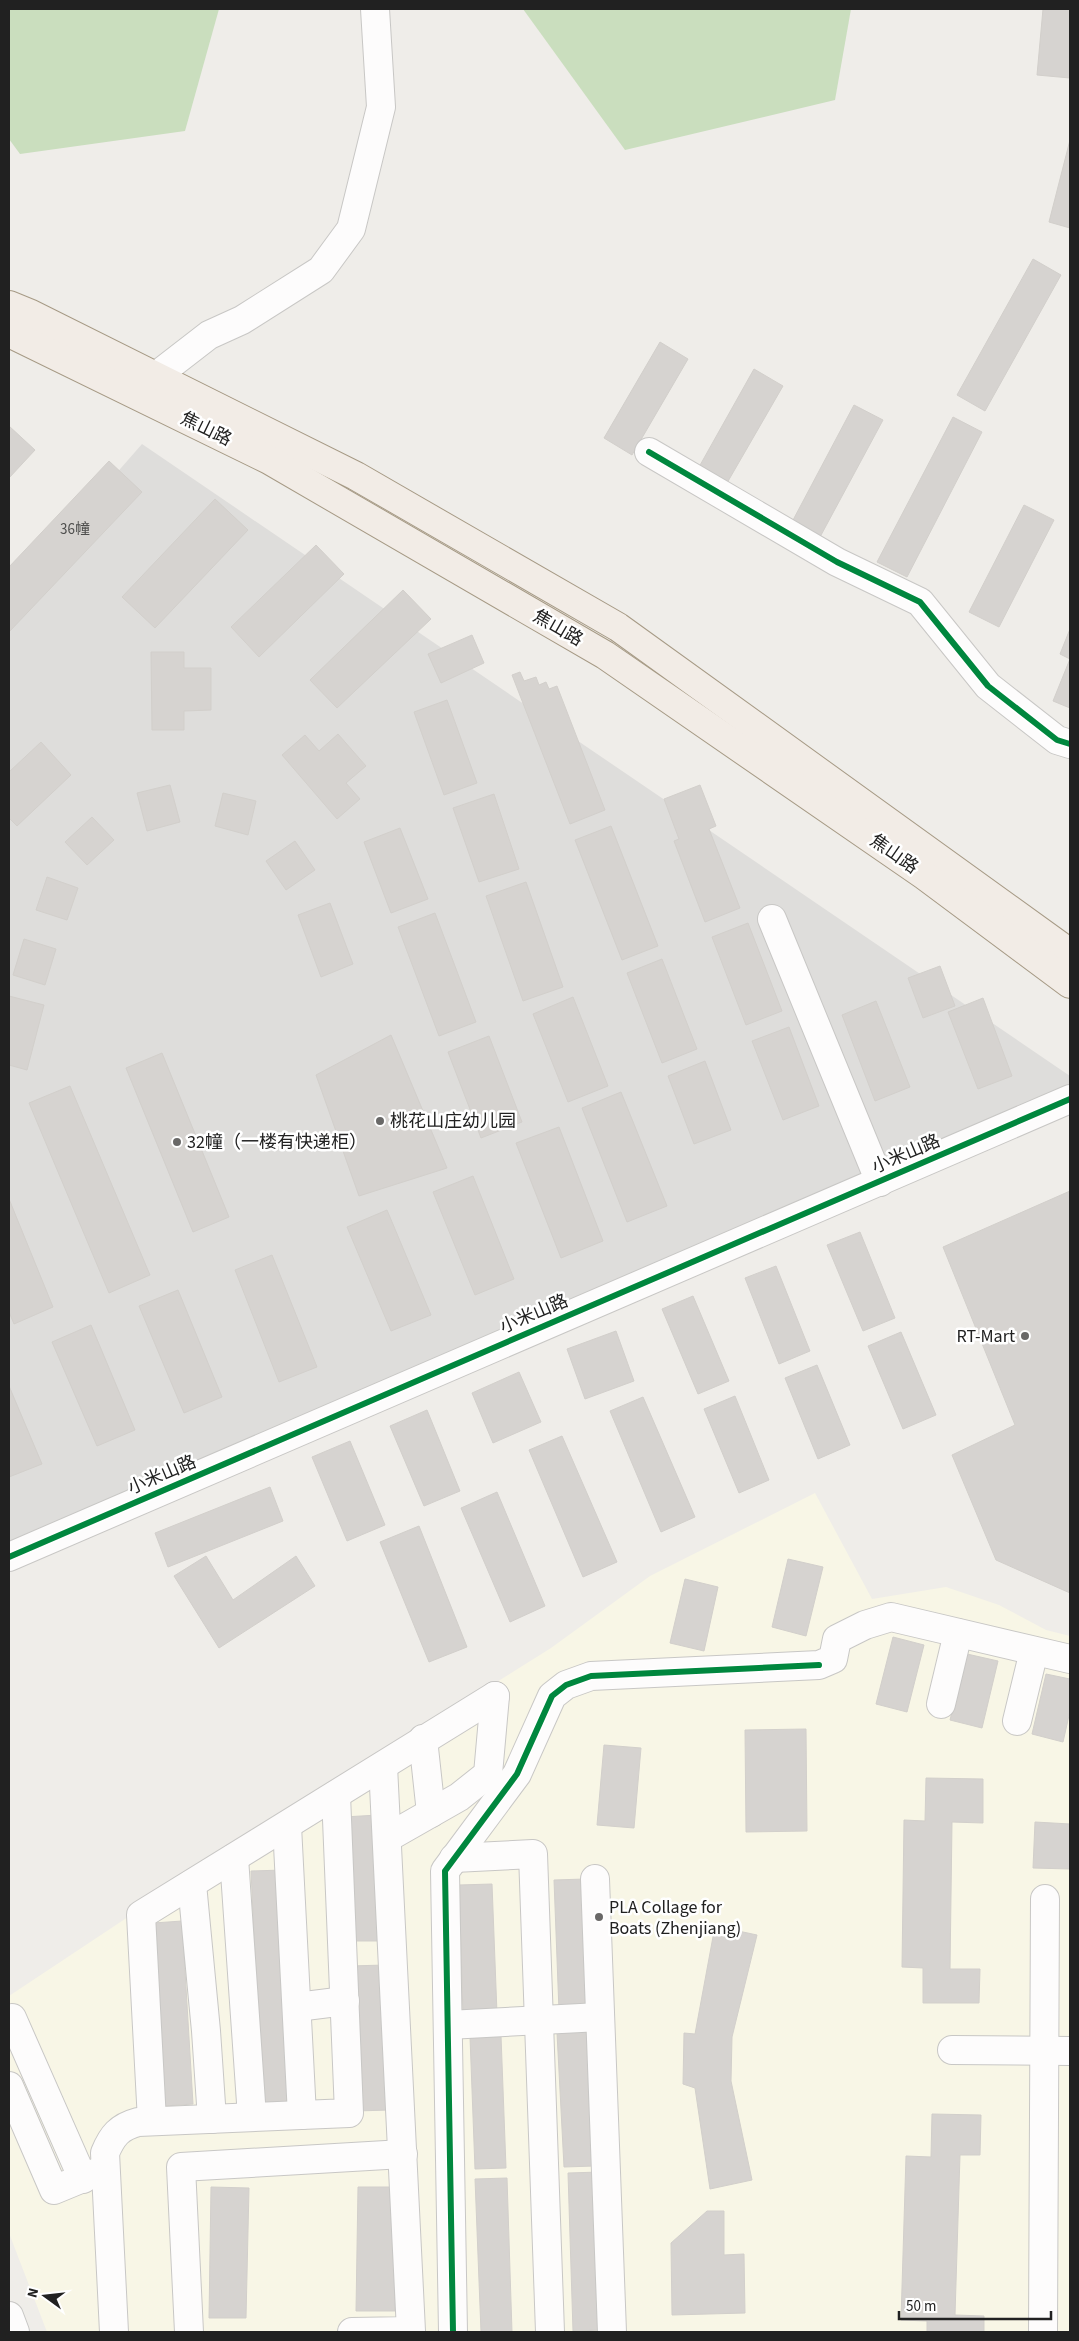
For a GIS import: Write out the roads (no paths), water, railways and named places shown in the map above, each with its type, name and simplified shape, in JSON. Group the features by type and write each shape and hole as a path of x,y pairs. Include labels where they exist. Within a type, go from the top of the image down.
{"main road":[{"name":"焦山路","path":"9,306 31,314 356,476 618,627 1070,953"},
{"name":"焦山路","path":"9,333 269,460 605,655 925,876 1070,984"}],"street":[{"path":"156,376 209,335 242,320 321,270 350,229 381,107 375,9"},
{"path":"649,452 837,562 920,602 988,686 1058,740 1070,744"},
{"path":"772,919 880,1182"},
{"name":"小米山路","path":"9,1557 1070,1099"},
{"path":"454,2332 445,1871 517,1774 552,1696 566,1685 591,1676 819,1666 833,1659 837,1639 864,1625 891,1617 1070,1659"},
{"path":"941,1704 958,1633"},
{"path":"1017,1721 1034,1651"},
{"path":"152,2121 141,1915 495,1696 488,1774 459,1798 387,1838"},
{"path":"423,1739 431,1813"},
{"path":"352,2332 410,2331 383,1766"},
{"path":"9,2086 54,2190 94,2174 117,2131 125,2125 152,2121 349,2113 336,1795"},
{"path":"287,1826 302,2115"},
{"path":"454,1858 533,1854 550,2332"},
{"path":"234,1858 247,2021 252,2117"},
{"path":"595,1879 612,2332"},
{"path":"192,1884 212,2119"},
{"path":"1043,2332 1057,2051 1045,1899"},
{"path":"297,2007 345,2001"},
{"path":"448,2025 600,2017"},
{"path":"9,2020 12,2018 18,2058 94,2174 114,2332"},
{"path":"206,2031 247,2021"},
{"path":"952,2050 1057,2051"},
{"path":"27,2128 55,2116"},
{"path":"189,2332 181,2167 403,2154"},
{"path":"9,2316 15,2332"}],"place":[{"name":"桃花山庄幼儿园","path":"380,1121"},
{"name":"32幢（一楼有快递柜）","path":"177,1142"},
{"name":"RT-Mart","path":"1025,1336"},
{"name":"PLA Collage for Boats (Zhenjiang)","path":"599,1917"}]}
